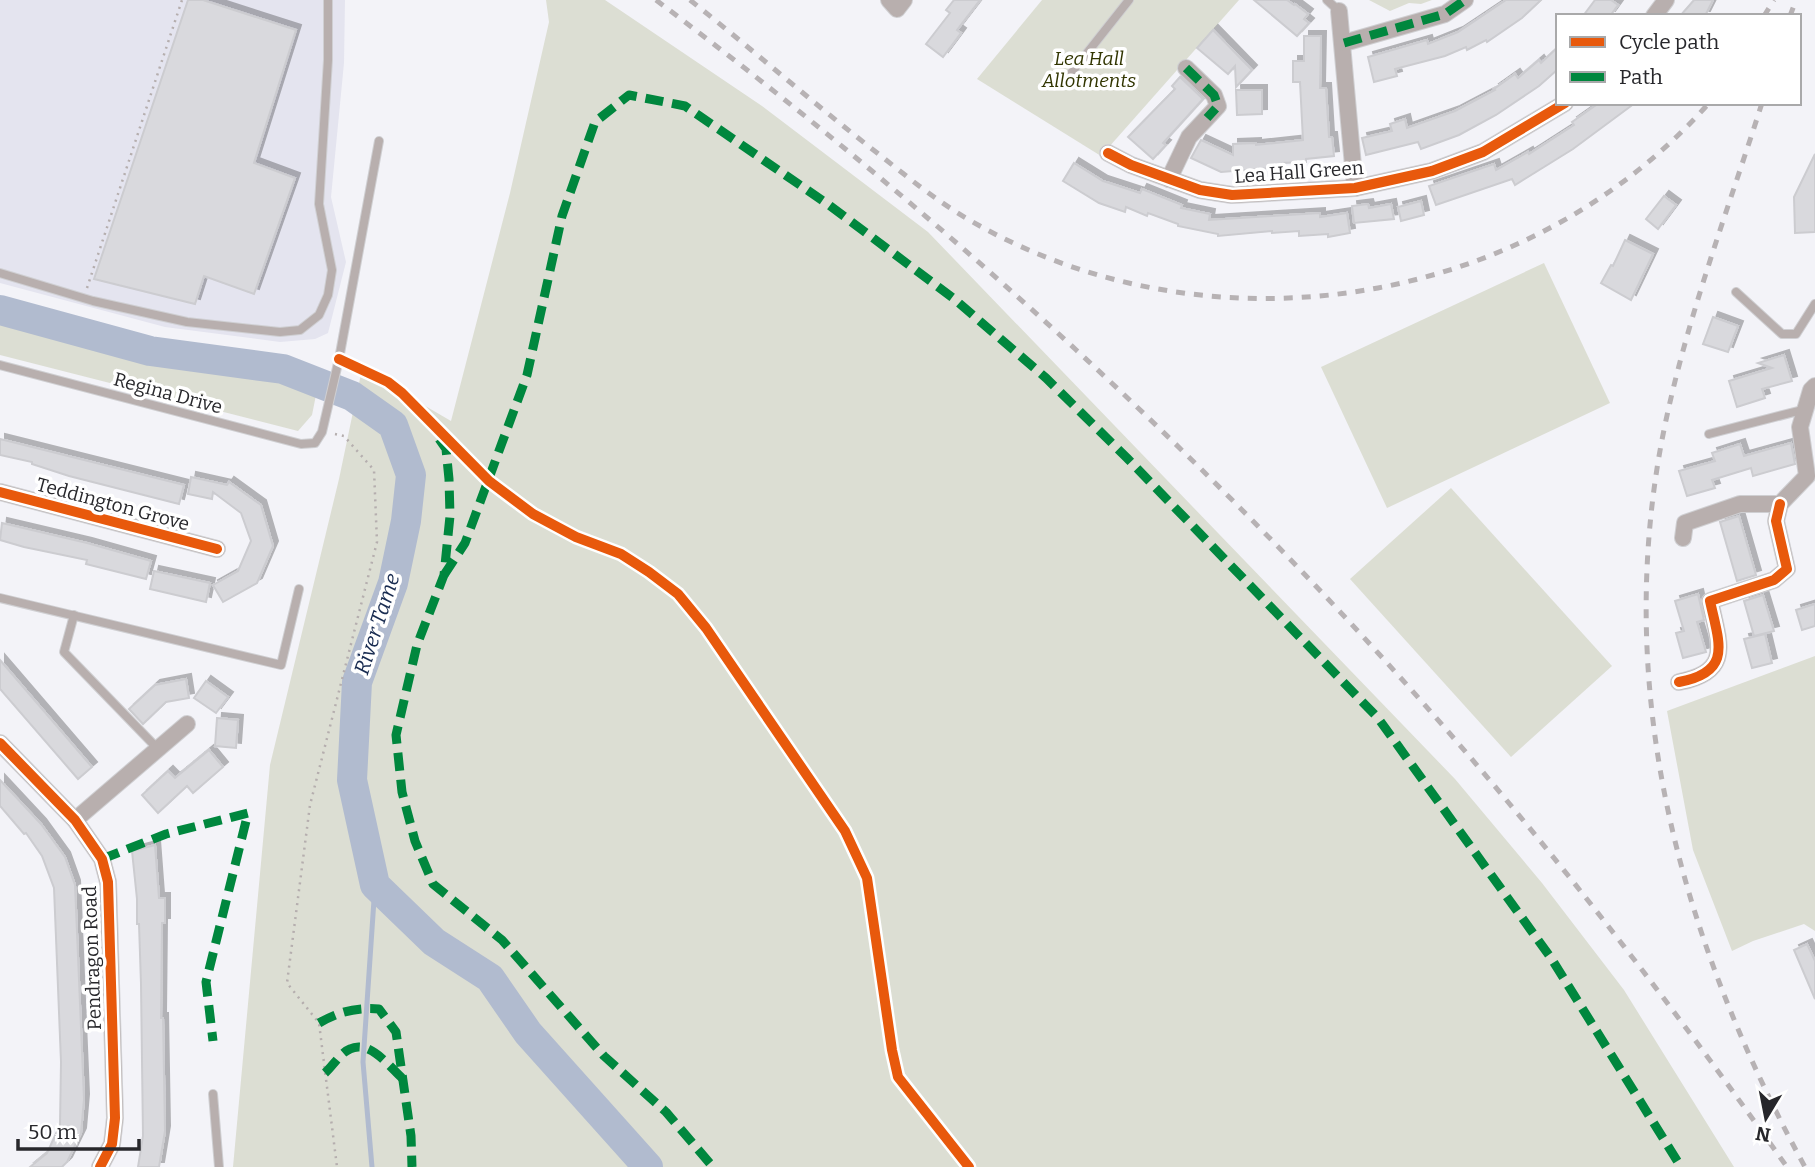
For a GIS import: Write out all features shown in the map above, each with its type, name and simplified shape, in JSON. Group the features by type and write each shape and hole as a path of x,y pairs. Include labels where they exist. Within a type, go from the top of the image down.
{"street":[{"path":"1344,43 1445,14 1465,0"},
{"path":"1333,5 1344,43 1355,188"},
{"path":"1169,179 1189,137 1218,106 1214,95 1186,68"},
{"name":"Lea Hall Green","path":"1108,153 1130,165 1200,190 1232,195 1355,188 1432,171 1483,152 1562,105"},
{"path":"1710,601 1774,580 1787,569 1776,521 1780,505 1811,476 1800,427 1811,390 1815,386"},
{"name":"Teddington Grove","path":"0,492 217,549"},
{"path":"1683,538 1685,523 1740,504 1780,505"},
{"path":"1679,682 1705,676 1718,655 1719,646 1705,585"},
{"path":"75,820 187,724"},
{"name":"Pendragon Road","path":"0,743 75,820 102,859 108,882 115,1118 112,1144 100,1167"}],"lane":[{"path":"0,273 83,298 187,322 280,332 300,330 319,315 328,295 332,270 319,204 328,60 328,0"},
{"path":"1068,77 1129,0"},
{"name":"Regina Drive","path":"0,365 301,444 315,443 322,432 336,372 379,141"},
{"path":"1736,292 1782,334 1796,334 1815,304"},
{"path":"1709,434 1805,408"},
{"path":"0,598 281,665 299,589"},
{"path":"74,615 64,652 158,749"},
{"path":"213,1094 219,1167"}],"path":[{"path":"83,298 182,0"},
{"path":"337,1167 319,1023 287,984 310,805 377,542 374,470 344,436"}],"shaded area":[{"path":"0,0 345,0 344,63 331,197 346,262 328,333 315,339 280,342 165,327 0,283"}],"green space":[{"path":"546,0 605,0 762,106 928,232 1455,779 1542,883 1624,990 1734,1167 233,1167 270,765 339,479 362,369 451,421 510,193 549,22"},
{"name":"Lea Hall Allotments","path":"1042,0 1239,0 1101,156 977,79"},
{"path":"1369,0 1432,0 1421,4 1409,3 1390,11"},
{"path":"1544,263 1610,403 1387,508 1321,367"},
{"path":"0,319 88,347 214,373 274,380 316,395 312,415 298,431 0,355"},
{"path":"1451,488 1612,666 1511,757 1350,579"},
{"path":"1815,656 1815,931 1804,924 1732,951 1693,850 1667,711"}],"building":[{"path":"188,0 203,0 296,30 254,163 295,178 254,294 204,276 195,304 94,279"},
{"path":"954,0 980,0 957,30 961,33 943,57 926,44 950,13 946,10"},
{"path":"1254,0 1287,0 1308,14 1304,19 1309,23 1297,36"},
{"path":"1506,0 1541,0 1522,18 1487,42 1486,40 1467,50 1466,47 1445,56 1395,69 1397,76 1374,82 1368,57 1427,40 1428,44 1458,32"},
{"path":"1595,0 1611,0 1618,5 1611,14 1584,14"},
{"path":"1694,0 1713,0 1706,14 1682,14"},
{"path":"1213,30 1252,70 1236,87 1235,66 1228,74 1197,48"},
{"path":"1304,36 1321,36 1320,88 1326,88 1329,137 1332,137 1334,156 1306,159 1306,162 1282,163 1283,167 1221,172 1191,158 1201,140 1233,155 1233,144 1256,145 1303,140 1300,82 1293,82 1293,61 1304,61"},
{"path":"1556,49 1556,71 1539,86 1496,115 1459,135 1421,149 1418,142 1366,155 1362,138 1392,131 1390,124 1405,119 1407,128 1455,111 1495,90 1515,74 1518,78 1539,60 1541,63"},
{"path":"1180,77 1203,99 1163,143 1166,145 1153,159 1128,137 1175,89 1172,86"},
{"path":"1236,90 1262,90 1262,114 1237,115"},
{"path":"1596,105 1632,105 1573,149 1515,185 1512,179 1436,205 1429,186 1494,164 1496,170 1528,152 1529,154 1574,125 1572,122"},
{"path":"1815,154 1815,232 1795,233 1794,197"},
{"path":"1074,163 1103,181 1140,193 1142,189 1182,205 1181,208 1210,214 1209,220 1320,213 1320,217 1347,213 1350,233 1328,237 1328,234 1299,236 1299,231 1272,231 1218,236 1178,226 1148,213 1147,216 1126,207 1125,212 1099,203 1063,181"},
{"path":"1664,196 1676,205 1658,229 1646,219"},
{"path":"1421,201 1424,215 1401,221 1398,207"},
{"path":"1368,204 1369,208 1391,204 1394,219 1354,223 1352,206"},
{"path":"1625,240 1653,254 1631,300 1601,283 1611,265 1613,266"},
{"path":"1713,317 1738,326 1728,352 1703,344"},
{"path":"1784,355 1792,381 1762,389 1765,398 1737,407 1729,381 1772,368 1758,363"},
{"path":"0,439 184,485 179,504 0,455"},
{"path":"1791,443 1795,464 1753,476 1751,468 1712,480 1715,488 1687,496 1679,471 1715,461 1712,453 1740,444 1744,456"},
{"path":"191,477 227,485 229,482 261,505 273,546 257,583 223,602 213,585 238,571 251,541 241,513 213,492 212,499 188,494"},
{"path":"1739,516 1756,575 1737,581 1720,522"},
{"path":"2,523 151,561 146,579 86,564 87,560 0,540"},
{"path":"154,571 210,583 206,602 150,589"},
{"path":"1698,594 1704,620 1697,622 1706,652 1683,658 1676,633 1684,631 1675,601"},
{"path":"1763,595 1774,631 1754,636 1744,601"},
{"path":"1815,604 1815,626 1802,630 1796,610"},
{"path":"1765,634 1772,663 1752,668 1744,639"},
{"path":"0,660 92,767 78,779 0,689"},
{"path":"186,679 189,698 166,702 143,724 129,709 155,685"},
{"path":"206,681 228,697 216,713 194,698"},
{"path":"217,718 238,720 236,748 215,746"},
{"path":"209,750 223,767 193,793 187,786 158,813 142,795 168,771 175,778"},
{"path":"0,780 41,824 65,857 75,885 84,1099 81,1133 62,1167 30,1167 47,1153 60,1125 61,1062 54,888 42,856 26,833 24,834 0,806"},
{"path":"155,845 159,898 165,898 165,923 162,923 161,1018 165,1131 159,1167 138,1167 143,1136 141,984 132,851"},
{"path":"1807,944 1815,961 1815,999 1794,950"}],"waterway":[{"name":"River Tame","path":"0,310 150,351 283,369 352,396 393,425 411,475 406,521 393,583 357,682 352,780 375,885 434,942 490,978 528,1033 648,1167"},
{"path":"372,1167 363,1062 375,885"}],"railway":[{"path":"656,0 752,74 941,229 1122,393 1296,565 1434,715 1539,840 1691,1034 1787,1167"},
{"path":"690,0 829,115 931,195 966,218 1059,262 1157,289 1257,298 1358,291 1456,268 1549,229 1634,173 1707,105"},
{"path":"1765,14 1774,0"},
{"path":"1791,14 1796,0"},
{"path":"1761,105 1706,272 1670,401 1661,445 1649,540 1647,634 1654,727 1670,818 1693,908 1724,996 1762,1082 1805,1167"}],"marked path":[{"path":"1344,43 1445,14 1465,0"},
{"path":"1186,68 1214,95 1218,106 1207,118"},
{"path":"444,575 465,543 527,375 562,216 595,122 629,95 685,106 829,205 953,298 1046,378 1378,718 1551,958 1681,1167"},
{"path":"439,439 446,449 449,479 450,516 444,575 417,645 396,735 402,792 415,841 433,884 502,940 604,1056 666,1112 713,1167"},
{"path":"102,859 166,834 248,813 206,982 213,1041"},
{"path":"319,1023 348,1011 379,1009 396,1032 411,1136 412,1167"},
{"path":"325,1073 343,1053 357,1047 372,1051 402,1078"}],"cycle path":[{"path":"1108,153 1131,165 1200,190 1232,195 1355,188 1432,171 1483,152 1562,105"},
{"path":"339,359 388,382 402,393 489,481 533,514 576,537 621,554 649,572 678,594 706,628 845,831 867,878 898,1077 969,1167"},
{"path":"0,492 217,549"},
{"path":"1679,682 1708,671 1715,663 1718,642 1710,601 1774,580 1787,569 1776,521 1780,504"},
{"path":"0,743 75,820 102,859 108,882 115,1118 112,1144 100,1167"}]}
